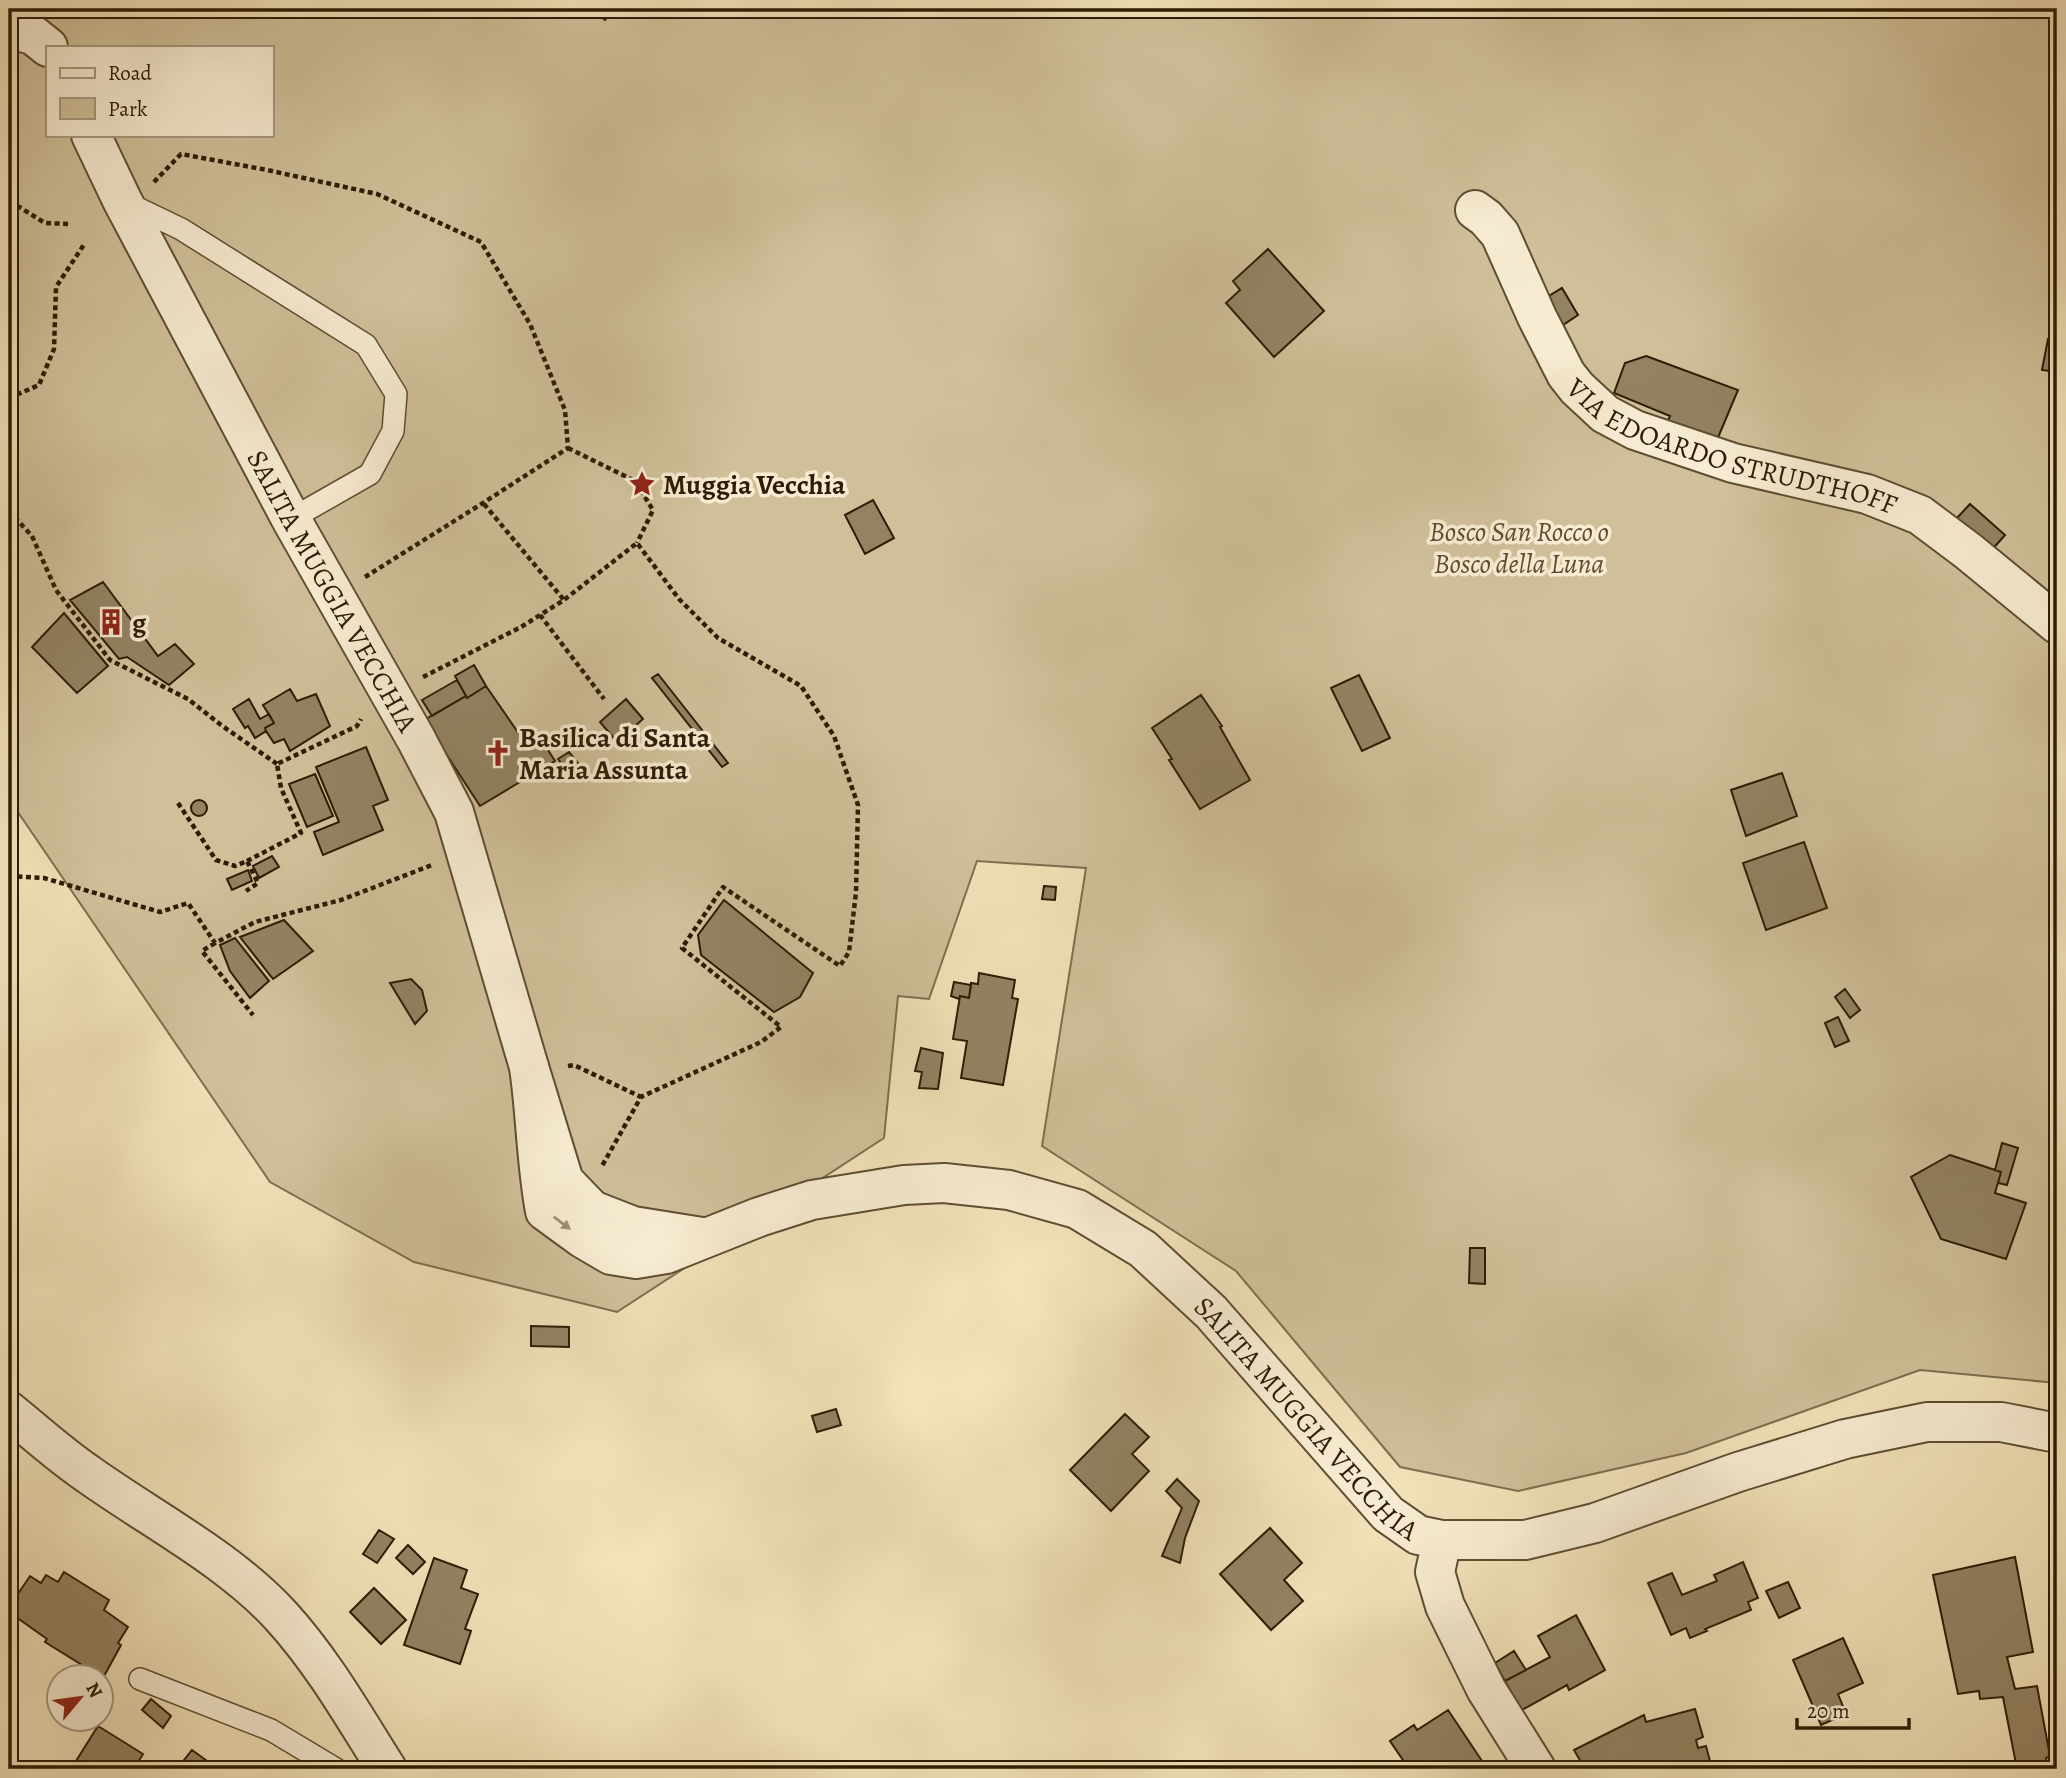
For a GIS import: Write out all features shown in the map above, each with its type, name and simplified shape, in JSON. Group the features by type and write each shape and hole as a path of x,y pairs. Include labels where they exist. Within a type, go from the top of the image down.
{"street":[{"path":"9,29 33,35 47,46"},
{"name":"SALITA MUGGIA VECCHIA","path":"92,136 290,519 416,739 454,812 564,1181 592,1210 633,1226 708,1238 759,1217 812,1200 904,1185 944,1183 1009,1190 1077,1209 1143,1249 1211,1311 1388,1514 1418,1535 1442,1540 1525,1539 1595,1523 1738,1472 1845,1438 1927,1422 2001,1422 2057,1433"},
{"name":"VIA EDOARDO STRUDTHOFF","path":"1475,210 1500,234 1536,317 1566,374 1605,414 1634,430 1733,463 1867,494 1920,515 2057,624"},
{"path":"9,1411 87,1474 159,1520 255,1591 281,1616 328,1676 387,1769"},
{"path":"1442,1540 1435,1572 1445,1606 1486,1689 1536,1769"}],"lane":[{"path":"129,204 181,229 366,345 396,394 393,431 370,474 290,519"},
{"path":"140,1679 271,1730 336,1769"}],"path":[{"path":"129,204 181,153 377,194 481,242 530,324 565,410 568,448"},
{"path":"9,207 16,205 45,223 70,224"},
{"path":"9,398 39,385 54,349 55,287 85,243"},
{"path":"333,596 568,448"},
{"path":"277,764 357,726 371,700 521,627 564,600 637,543 653,510 635,481 568,448"},
{"path":"483,503 564,600"},
{"path":"9,511 32,536 56,590 110,660 188,699 277,764 281,788 301,833 235,866 216,860 177,803"},
{"path":"597,1175 641,1097 761,1042 781,1027 682,948 723,887 840,966 849,952 856,892 858,805 834,736 801,686 718,638 679,599 637,543"},
{"path":"540,615 604,699"},
{"path":"253,1015 202,951 255,922 341,900 466,851"},
{"path":"246,891 258,883 247,862"},
{"path":"9,876 44,878 160,912 188,903 215,943"},
{"path":"528,1067 574,1065 641,1097"}],"green space":[{"name":"Bosco San Rocco o Bosco della Luna","path":"9,9 2057,9 2057,1383 1920,1370 1686,1453 1518,1491 1400,1467 1236,1271 1042,1146 1086,868 977,861 929,999 898,996 884,1138 617,1312 414,1262 270,1182 9,799"}],"building":[{"path":"591,9 615,9 605,20"},
{"path":"1268,249 1324,311 1274,357 1226,303 1240,290 1233,281"},
{"path":"1562,288 1578,315 1554,331 1539,302"},
{"path":"2048,339 2057,341 2057,372 2042,370"},
{"path":"1646,356 1738,390 1717,440 1667,423 1670,416 1614,393 1625,363"},
{"path":"873,500 894,538 865,554 845,515"},
{"path":"1970,504 2005,535 1990,552 1956,519"},
{"name":"g","path":"103,582 158,656 175,644 194,664 169,685 127,657 119,659 70,600"},
{"path":"64,613 108,666 77,693 32,647"},
{"path":"474,665 486,686 467,698 455,676"},
{"path":"658,674 728,763 722,767 652,678"},
{"path":"1359,675 1390,738 1362,751 1331,688"},
{"path":"457,680 466,696 432,716 422,700"},
{"name":"Basilica di Santa Maria Assunta","path":"486,686 526,744 539,736 555,761 480,806 424,720"},
{"path":"290,689 297,701 316,694 330,726 290,751 284,739 274,743 266,731 265,728 274,723 263,705"},
{"path":"1201,695 1222,726 1220,727 1250,780 1200,809 1152,728"},
{"path":"249,699 260,719 269,714 274,723 255,738 233,709"},
{"path":"626,699 643,719 617,742 600,722"},
{"path":"366,747 388,800 373,806 383,830 323,855 314,832 339,822 316,767"},
{"path":"569,752 582,768 566,780 559,770 564,767 558,759"},
{"path":"1782,773 1797,816 1746,836 1731,790"},
{"path":"315,774 333,816 307,827 289,784"},
{"path":"196,800 202,800 207,808 205,814 196,816 191,811 191,805"},
{"path":"1804,842 1827,908 1766,930 1743,863"},
{"path":"272,856 279,867 259,878 253,866"},
{"path":"248,870 252,881 232,890 227,879"},
{"path":"1044,886 1056,887 1055,900 1042,899"},
{"path":"724,900 813,973 800,997 774,1012 701,955 698,935"},
{"path":"284,920 313,951 273,979 240,937"},
{"path":"235,938 269,981 250,998 230,971 220,945"},
{"path":"979,973 1015,980 1012,998 1018,999 1003,1085 961,1078 967,1041 953,1039 960,996 969,998 971,983 978,984"},
{"path":"411,979 422,990 427,1011 415,1024 390,983"},
{"path":"954,982 971,985 969,998 951,996"},
{"path":"1845,989 1860,1010 1850,1018 1835,997"},
{"path":"1838,1017 1849,1041 1835,1047 1825,1023"},
{"path":"921,1048 943,1053 938,1089 919,1088 922,1072 915,1071"},
{"path":"2002,1143 2018,1148 2007,1185 1998,1183 2001,1172 1995,1170"},
{"path":"1950,1155 2001,1172 1995,1193 2026,1203 2006,1259 1941,1239 1911,1177"},
{"path":"1470,1248 1485,1248 1485,1284 1469,1283"},
{"path":"531,1326 569,1327 569,1347 531,1346"},
{"path":"836,1409 841,1425 817,1432 812,1416"},
{"path":"1125,1414 1149,1437 1132,1454 1149,1471 1111,1511 1070,1470"},
{"path":"1177,1479 1199,1501 1185,1538 1180,1563 1162,1556 1182,1508 1166,1491"},
{"path":"1270,1528 1302,1563 1284,1580 1303,1601 1271,1630 1220,1574"},
{"path":"379,1530 394,1539 377,1563 363,1554"},
{"path":"408,1545 425,1562 413,1574 396,1558"},
{"path":"2015,1557 2033,1652 2007,1657 2015,1689 2037,1686 2050,1756 2046,1758 2048,1769 2017,1769 2003,1697 1980,1699 1979,1691 1958,1694 1933,1575"},
{"path":"434,1558 467,1570 461,1588 478,1594 465,1629 471,1631 460,1664 404,1645"},
{"path":"1743,1562 1758,1598 1748,1602 1751,1610 1690,1638 1686,1628 1671,1635 1648,1583 1672,1573 1682,1595 1717,1581 1714,1575"},
{"path":"64,1572 109,1600 104,1610 128,1627 118,1643 121,1645 112,1662 77,1662 45,1642 47,1639 9,1612 9,1607 30,1576 41,1583 46,1575 58,1582"},
{"path":"1788,1582 1800,1608 1779,1618 1766,1591"},
{"path":"374,1588 406,1620 381,1644 350,1612"},
{"path":"1576,1615 1605,1670 1569,1690 1567,1685 1520,1711 1505,1681 1550,1657 1538,1636"},
{"path":"1843,1638 1863,1683 1838,1694 1846,1714 1821,1725 1793,1660"},
{"path":"1514,1651 1526,1670 1505,1681 1495,1663"},
{"path":"151,1699 171,1716 163,1728 142,1710"},
{"path":"1695,1709 1703,1737 1696,1740 1698,1748 1706,1746 1712,1769 1585,1769 1574,1750 1644,1715 1646,1722"},
{"path":"1448,1710 1482,1761 1469,1769 1409,1769 1390,1741 1414,1725 1417,1730"},
{"path":"94,1732 108,1732 143,1754 134,1769 71,1769"},
{"path":"192,1750 218,1769 177,1769"}],"place":[{"name":"Muggia Vecchia","path":"642,484"},
{"name":"g","path":"111,622"},
{"name":"Basilica di Santa Maria Assunta","path":"498,753"}]}
